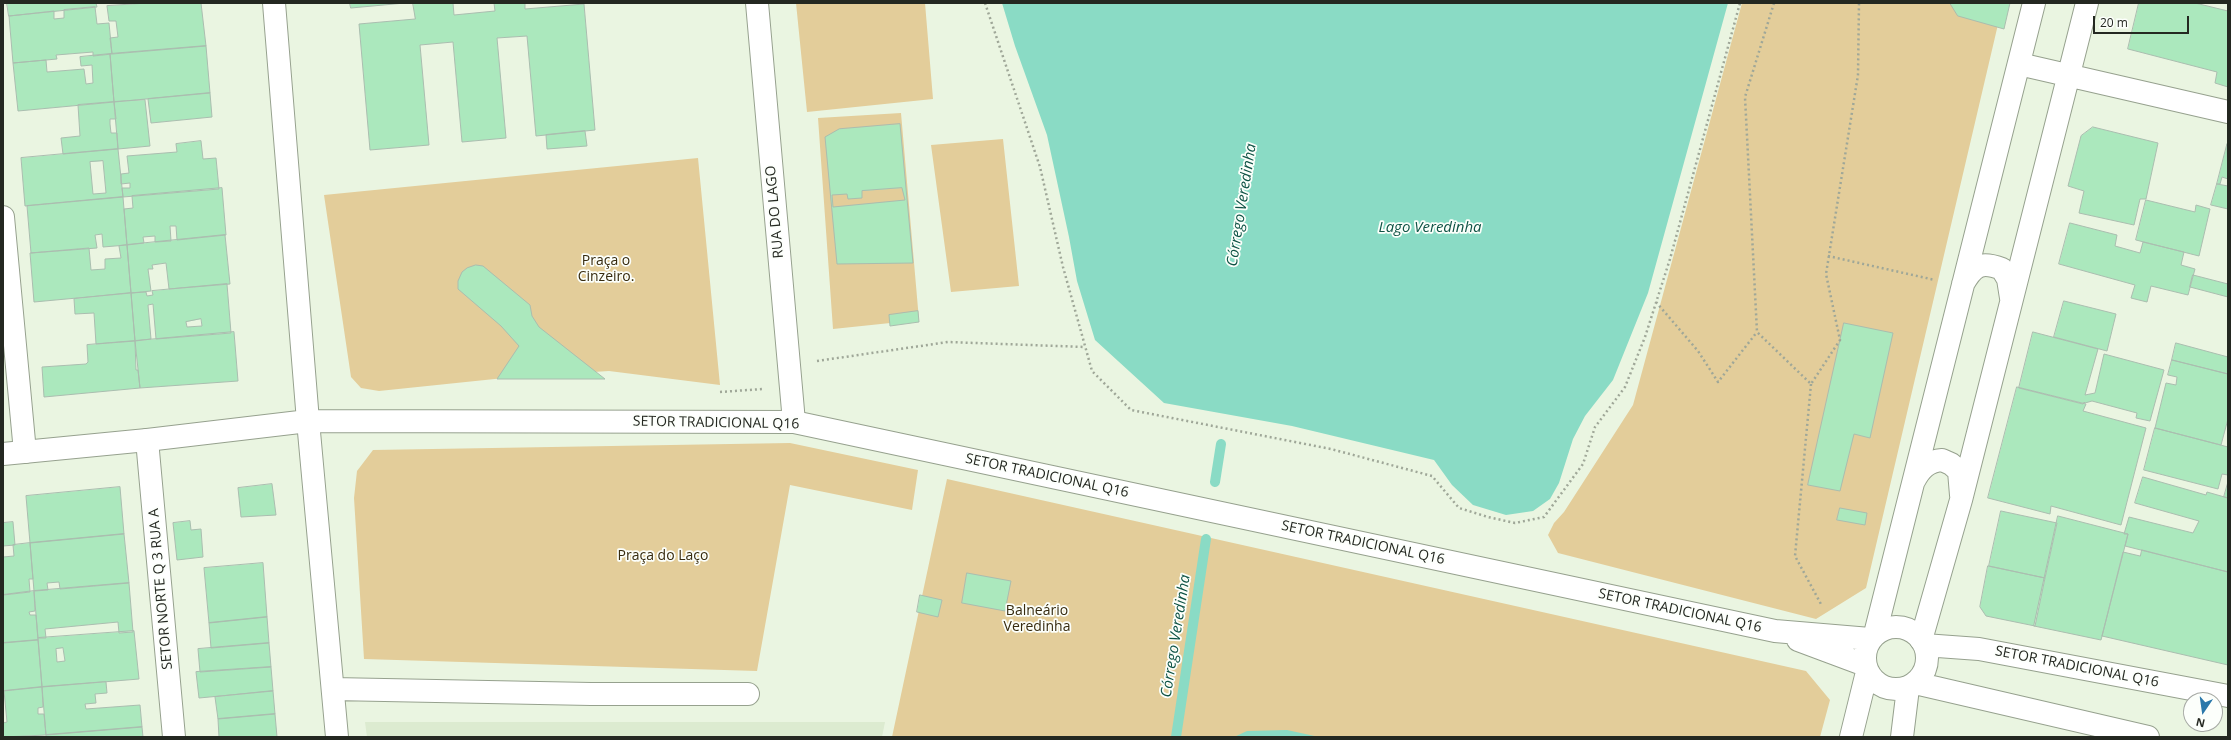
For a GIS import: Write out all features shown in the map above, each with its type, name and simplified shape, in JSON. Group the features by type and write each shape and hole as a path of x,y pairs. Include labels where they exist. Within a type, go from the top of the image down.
{"street":[{"path":"274,3 308,421 338,737"},
{"name":"RUA DO LAGO","path":"757,3 794,422"},
{"path":"1851,737 1866,669 1865,651 1873,636 2034,3"},
{"path":"1923,642 1961,500 2087,3"},
{"path":"2019,64 2228,112"},
{"path":"3,217 25,452"},
{"path":"1962,287 1976,268 1982,264 1991,265 2002,269 2008,279 2012,299"},
{"name":"SETOR TRADICIONAL Q16","path":"3,454 147,440 308,421 794,422 1775,631 1840,636 1873,636"},
{"name":"SETOR NORTE Q 3 RUA A","path":"147,440 174,737"},
{"path":"1911,486 1918,473 1928,464 1942,460 1951,464 1959,471 1961,500"},
{"path":"1873,636 1887,628 1900,627 1912,631 1923,642 1927,655 1926,666 1922,676 1911,685 1902,737"},
{"name":"SETOR TRADICIONAL Q16","path":"1775,631 1866,669"},
{"name":"SETOR TRADICIONAL Q16","path":"1923,642 1979,649 2228,696"},
{"path":"1866,669 1877,684 1892,689 1911,685 2148,737"},
{"path":"333,689 591,694 748,694"}],"path":[{"path":"986,3 1040,167 1062,267 1092,371 1131,410 1331,449 1432,476 1459,508 1515,523 1544,517 1583,464 1595,427 1625,387 1645,337 1656,302 1740,3"},
{"path":"1656,302 1698,351 1718,382 1757,332 1746,97 1774,3"},
{"path":"1840,636 1795,556 1811,384 1840,340 1826,274 1858,75 1859,3"},
{"path":"1828,256 1962,287"},
{"path":"1757,332 1811,384"},
{"path":"811,362 948,342 1085,347"},
{"path":"718,392 791,388"}],"shaded area":[{"path":"365,722 885,722 882,737 367,737"}],"green space":[{"path":"796,3 925,3 933,99 807,112"},
{"path":"1742,3 2003,3 1866,588 1816,619 1558,553 1548,535 1554,523 1564,512 1633,405"},
{"path":"901,113 919,320 833,329 818,118"},
{"path":"1003,139 1019,286 951,292 931,145"},
{"name":"Praça o Cinzeiro.","path":"698,158 720,385 609,371 514,377 379,391 361,388 351,377 324,195"},
{"name":"Praça do Laço","path":"790,443 918,470 912,510 790,485 757,671 364,659 354,498 357,471 373,450"},
{"name":"Balneário Veredinha","path":"947,479 1806,671 1830,700 1820,737 892,737"}],"water":[{"name":"Lago Veredinha","path":"1002,3 1728,3 1648,293 1613,380 1585,416 1573,439 1559,483 1550,499 1533,511 1506,515 1473,505 1452,485 1434,460 1292,426 1164,403 1095,340 1077,281 1047,135 1015,46"},
{"path":"1287,730 1319,737 1234,737 1247,731"}],"building":[{"path":"7,3 96,3 97,7 9,16"},
{"path":"148,3 201,3 206,46 112,54 110,38 118,37 116,21 109,21 107,6"},
{"path":"350,3 405,3 351,8"},
{"path":"413,3 453,3 454,15 495,11 494,3 525,3 525,9 584,4 595,130 536,136 527,36 497,38 506,138 462,142 453,42 420,45 429,145 370,150 359,24 415,19"},
{"path":"1950,3 2010,3 2004,29 1958,16"},
{"path":"2139,3 2195,3 2228,11 2228,87 2215,83 2217,72 2128,49"},
{"path":"95,7 97,24 109,23 112,54 93,56 93,52 56,55 57,59 13,63 9,16 54,11 54,19 64,18 64,10"},
{"path":"206,46 210,93 114,102 110,54"},
{"path":"110,54 114,102 18,111 13,63 46,60 47,72 84,69 86,84 93,83 92,65 81,66 80,57"},
{"path":"210,93 212,117 151,123 148,99"},
{"path":"145,100 150,146 118,149 114,102"},
{"path":"114,102 116,119 110,119 110,124 111,133 117,133 118,149 63,154 61,138 80,136 78,105"},
{"path":"900,124 913,263 837,264 825,137 839,129","holes":["902,188 905,200 833,207 832,195 847,194 848,199 862,198 862,191"]},
{"path":"2093,127 2158,143 2146,199 2140,199 2134,225 2079,213 2084,191 2068,186 2081,136"},
{"path":"585,131 587,146 547,149 546,135"},
{"path":"201,141 203,159 216,158 219,189 123,197 122,188 130,188 130,183 121,184 121,174 129,173 127,156 177,152 176,144"},
{"path":"2227,144 2228,179 2222,177 2220,184 2217,184"},
{"path":"118,149 123,197 25,206 21,158","holes":["103,161 106,193 93,194 90,162"]},
{"path":"2217,184 2228,186 2228,209 2211,205"},
{"path":"222,188 226,235 177,240 176,226 170,226 171,241 155,242 155,236 143,237 144,243 127,245 124,209 133,208 132,196"},
{"path":"123,197 127,245 103,247 102,234 95,235 97,248 31,253 27,206"},
{"path":"2146,200 2195,212 2196,205 2210,209 2199,256 2136,240"},
{"path":"2070,223 2117,235 2115,246 2140,253 2143,242 2184,252 2181,265 2195,269 2188,295 2151,286 2147,302 2131,298 2135,285 2059,264"},
{"path":"225,235 230,284 169,289 166,263 152,265 153,269 148,269 151,291 131,293 127,245"},
{"path":"127,245 131,293 34,302 30,253 89,248 91,270 105,269 105,259 121,258 119,246"},
{"path":"476,265 483,266 530,305 532,316 539,327 605,379 497,379 519,346 501,326 458,289 458,281 462,272 467,268"},
{"path":"2193,275 2228,284 2228,297 2190,287"},
{"path":"227,284 231,333 156,339 153,304 148,305 151,339 135,341 131,293 146,292 147,296 153,295 152,291","holes":["201,319 202,326 187,327 186,322"]},
{"path":"131,293 135,341 96,344 94,313 75,314 74,299"},
{"path":"2064,301 2116,314 2107,351 2054,337"},
{"path":"918,311 919,322 890,326 889,315"},
{"path":"1844,323 1893,333 1870,438 1854,434 1840,491 1808,485"},
{"path":"234,332 238,381 140,388 135,341"},
{"path":"2033,332 2098,349 2085,395 2095,393 2104,354 2164,370 2150,421 2136,418 2137,413 2092,401 2084,402 2083,404 2019,388"},
{"path":"135,341 136,370 138,370 140,388 44,397 42,367 86,364 88,362 87,345"},
{"path":"2176,343 2228,357 2228,374 2172,360"},
{"path":"2172,360 2228,374 2228,419 2221,445 2155,428 2166,383 2176,385 2177,377 2168,375"},
{"path":"2017,387 2086,404 2083,411 2146,428 2121,525 2051,506 2050,514 1988,498"},
{"path":"2155,428 2228,447 2228,475 2222,474 2218,489 2144,470"},
{"path":"2143,477 2206,495 2207,492 2228,498 2228,572 2125,546 2128,534 2124,534 2129,517 2193,533 2199,521 2135,503"},
{"path":"2228,482 2228,498 2224,497"},
{"path":"272,484 276,515 241,517 238,488"},
{"path":"120,487 124,534 30,543 26,496"},
{"path":"1840,508 1867,513 1865,525 1837,520"},
{"path":"2001,511 2057,523 2045,578 1989,566"},
{"path":"2058,516 2128,534 2101,640 2034,626"},
{"path":"190,521 191,530 201,529 203,557 177,560 173,523"},
{"path":"13,522 15,545 3,546 3,523"},
{"path":"124,534 129,583 60,589 59,582 47,583 48,590 34,591 30,543"},
{"path":"30,543 33,579 29,579 30,592 3,595 3,557 14,556 13,545"},
{"path":"2142,550 2228,572 2228,665 2102,636 2123,552 2140,556"},
{"path":"263,563 267,617 209,623 204,568"},
{"path":"1988,566 2045,578 2035,626 1986,616 1980,607"},
{"path":"967,573 1011,581 1005,611 962,603"},
{"path":"129,583 133,632 119,633 118,622 45,629 46,638 38,638 34,591"},
{"path":"34,591 35,611 29,612 30,615 36,615 38,640 3,643 3,595"},
{"path":"920,595 942,600 938,617 917,612"},
{"path":"267,617 269,643 211,648 209,623"},
{"path":"134,631 139,679 42,687 38,638","holes":["63,648 65,661 57,662 56,649"]},
{"path":"38,640 42,687 3,691 3,643"},
{"path":"269,643 271,667 200,672 198,649"},
{"path":"271,667 273,691 199,698 196,672"},
{"path":"106,682 107,693 95,694 96,703 85,704 86,709 140,705 142,727 46,735 42,687"},
{"path":"42,687 43,707 38,708 38,714 44,714 46,735 3,737 3,723 7,722 4,691"},
{"path":"273,691 275,714 218,719 215,697"},
{"path":"275,714 277,737 219,737 218,719"},
{"path":"142,727 143,737 46,737 46,735"}],"waterway":[{"name":"Córrego Veredinha","path":"1215,482 1221,444"},
{"name":"Córrego Veredinha","path":"1176,737 1206,539"}]}
